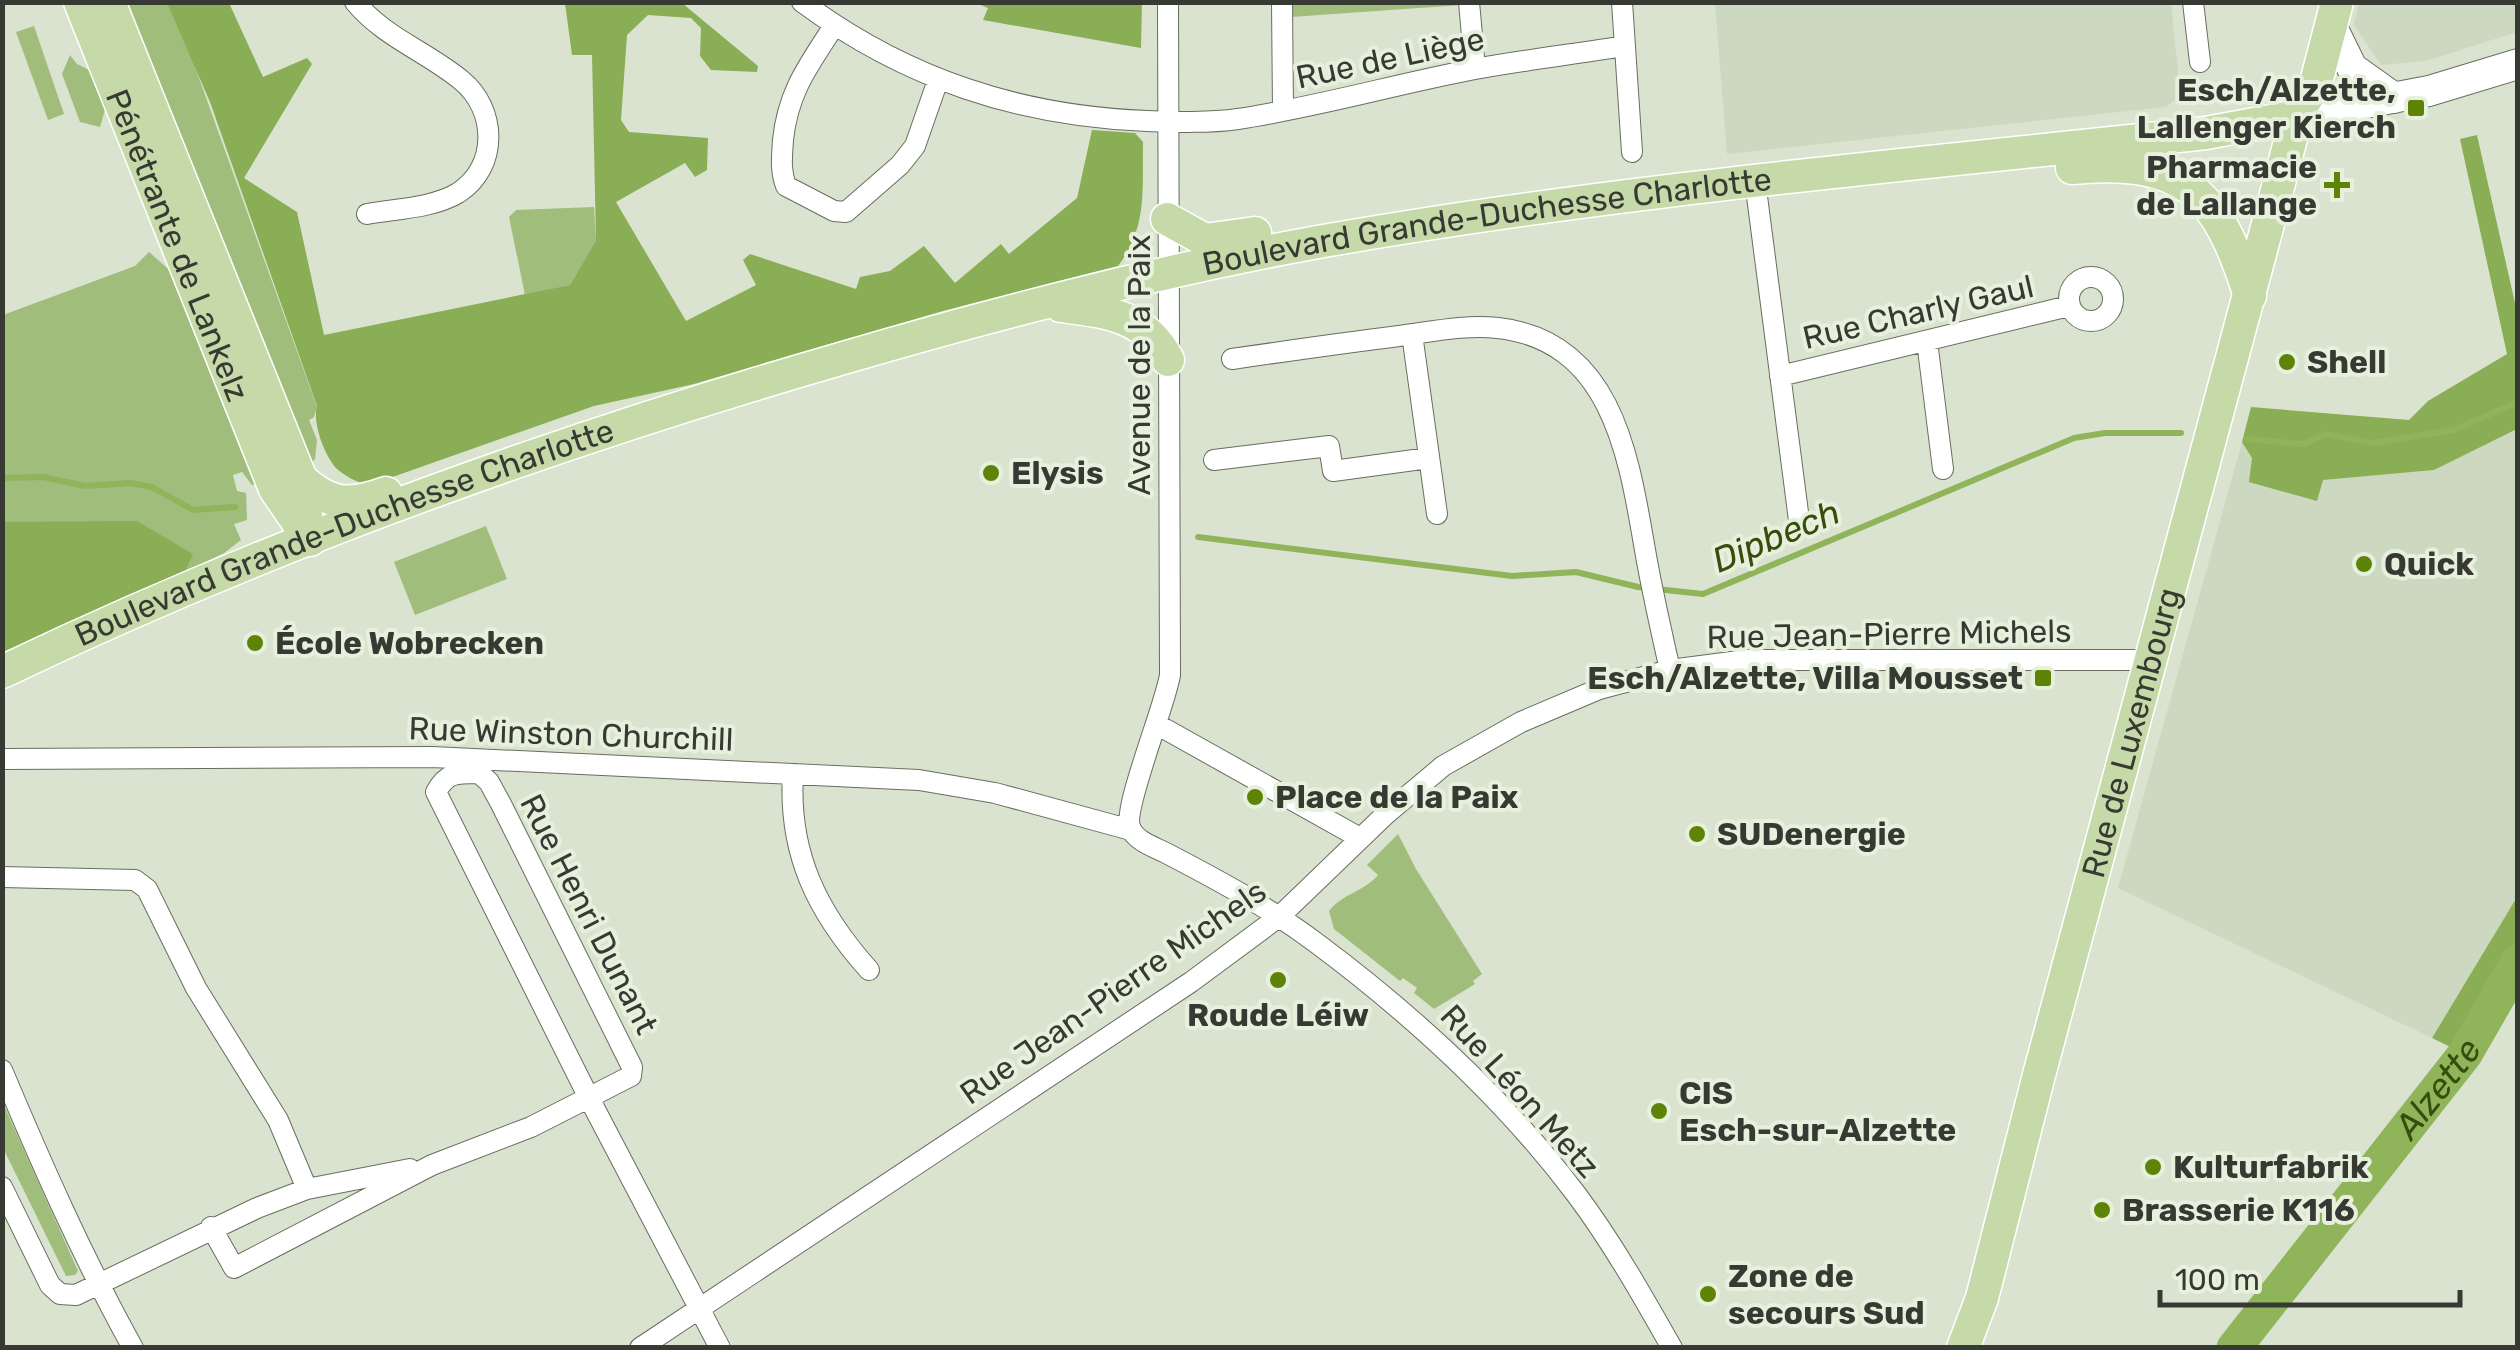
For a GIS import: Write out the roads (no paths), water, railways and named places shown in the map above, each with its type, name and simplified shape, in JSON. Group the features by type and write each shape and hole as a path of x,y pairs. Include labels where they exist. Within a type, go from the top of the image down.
{"main road":[{"name":"Pénétrante de Lankelz","path":"80,2 288,484 262,559"},
{"name":"Pénétrante de Lankelz","path":"110,2 310,540"},
{"path":"2328,10 2352,68 2394,98"},
{"name":"Rue de Luxembourg","path":"1963,1348 1982,1298 2297,116 2317,79 2328,10"},
{"path":"2297,116 2394,98 2518,64"},
{"name":"Boulevard Grande-Duchesse Charlotte","path":"2,672 262,559 512,464 691,403 948,327 1168,272 1317,242 1536,207 2206,132 2297,116"},
{"path":"1853,172 1963,179 2109,165 2151,169 2184,184 2222,221 2250,296"},
{"path":"1168,219 1206,240 1441,200 1536,207"},
{"path":"1042,304 1123,316 1154,338 1168,360"},
{"name":"Boulevard Grande-Duchesse Charlotte","path":"288,484 337,501 359,503 607,414 691,403"}],"street":[{"path":"354,2 368,18 462,80 480,100 489,126 487,153 475,177 458,192 436,201 367,214"},
{"path":"802,2 834,26 938,80 915,146 900,165 846,212 786,186 780,172 786,110 797,83 834,26"},
{"name":"Avenue de la Paix","path":"1158,725 1170,676 1168,2"},
{"path":"1282,2 1284,110"},
{"path":"1470,2 1475,69"},
{"path":"1622,2 1632,152"},
{"path":"2194,2 2200,62"},
{"name":"Rue de Liège","path":"938,80 1006,103 1074,116 1168,122 1234,120 1475,69 1625,46"},
{"path":"1756,182 1799,520"},
{"name":"Rue Charly Gaul","path":"1780,376 2069,306"},
{"path":"1232,359 1412,334 1496,327 1530,334 1560,350 1583,368 1614,418 1632,478 1670,670"},
{"path":"1412,334 1436,514"},
{"path":"1927,340 1943,470"},
{"path":"1214,460 1329,446 1332,471 1429,458"},
{"name":"Rue Jean-Pierre Michels","path":"640,1348 1191,982 1280,916 1360,838 1443,766 1521,722 1599,689 1670,670 1747,660 2150,660"},
{"path":"1280,916 1143,842 1130,830 1128,812 1158,725 1360,838"},
{"name":"Rue Winston Churchill","path":"2,759 432,757 919,780 995,793 1130,830"},
{"name":"Rue Henri Dunant","path":"589,1098 631,1076 632,1067 489,782 479,773 454,773 444,778 436,792 589,1098 720,1348"},
{"path":"794,774 793,833 802,861 839,936 869,970"},
{"path":"2,877 135,880 147,889 196,988 278,1120 306,1189"},
{"name":"Rue Léon Metz","path":"1280,916 1424,1028 1510,1116 1575,1193 1610,1242 1672,1348"},
{"path":"2,1070 46,1176 133,1348"},
{"path":"212,1227 234,1268 432,1165 531,1127 589,1098"},
{"path":"2,1187 8,1210 50,1285 60,1294 76,1295 212,1227 306,1189 432,1165"}],"waterway":[{"name":"Dipbech","path":"2247,439 2304,444 2325,434 2373,443 2454,430 2518,402"},
{"name":"Dipbech","path":"1198,537 1512,576 1576,572 1638,587 1703,594 2074,438 2105,433 2181,433"},
{"path":"2,478 43,477 85,486 130,483 152,487 193,510 235,507"},
{"name":"Alzette","path":"2234,1348 2465,1054 2518,962"}],"place":[{"name":"Esch/Alzette, Lallenger Kierch","path":"2416,108"},
{"name":"Pharmacie de Lallange","path":"2337,185"},
{"name":"Shell","path":"2287,362"},
{"name":"Elysis","path":"991,473"},
{"name":"Quick","path":"2364,564"},
{"name":"École Wobrecken","path":"255,643"},
{"name":"Esch/Alzette, Villa Mousset","path":"2043,678"},
{"name":"Place de la Paix","path":"1255,797"},
{"name":"SUDenergie","path":"1697,834"},
{"name":"Roude Léiw","path":"1278,980"},
{"name":"CIS Esch-sur-Alzette","path":"1659,1111"},
{"name":"Kulturfabrik","path":"2153,1167"},
{"name":"Brasserie K116","path":"2102,1210"},
{"name":"Zone de secours Sud","path":"1708,1294"}]}
